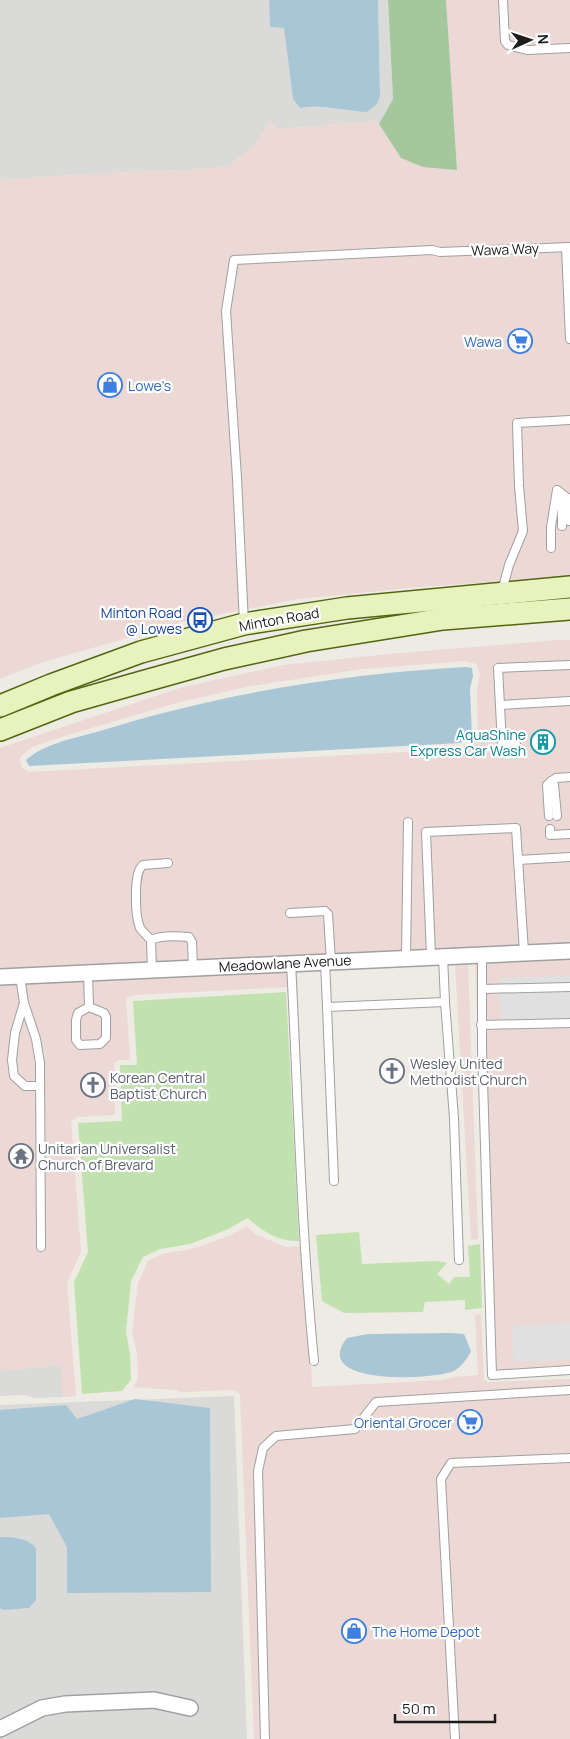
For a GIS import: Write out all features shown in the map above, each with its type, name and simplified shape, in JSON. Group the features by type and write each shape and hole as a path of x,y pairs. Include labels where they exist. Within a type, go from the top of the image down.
{"main road":[{"name":"Minton Road","path":"0,706 141,652 244,624 347,608 570,587"},
{"name":"Minton Road","path":"0,730 71,702 224,659 306,641 443,619 570,609"}],"street":[{"name":"Meadowlane Avenue","path":"0,977 570,951"},
{"path":"0,1729 42,1708 65,1704 154,1700 190,1708"}],"lane":[{"path":"503,0 505,41 508,45 527,50 570,48"},
{"path":"568,247 570,339"},
{"name":"Wawa Way","path":"244,624 226,311 234,260 432,250 440,252 568,247"},
{"path":"502,592 509,565 523,531 517,423 570,420"},
{"path":"564,496 565,524"},
{"path":"551,548 551,527 564,496"},
{"path":"516,744 502,744 498,668 570,664"},
{"path":"500,705 570,702"},
{"path":"553,816 547,785 556,778 570,777"},
{"path":"406,957 408,822"},
{"path":"460,1260 454,1118 445,1002 437,956 426,832 516,828 524,952"},
{"path":"555,831 570,834"},
{"path":"518,860 570,857"},
{"path":"152,970 151,940 141,930 138,921 137,872 143,864 168,863"},
{"path":"290,913 325,911 328,914 327,1007 334,1181"},
{"path":"151,940 156,938 189,937 192,942 193,968"},
{"path":"482,954 482,1025 492,1375 570,1370"},
{"path":"291,963 303,1217 314,1362"},
{"path":"88,973 90,1007"},
{"path":"20,976 24,1003 36,1039 40,1086 41,1247"},
{"path":"482,989 570,987"},
{"path":"327,1007 445,1002"},
{"path":"24,1003 15,1033 12,1060 14,1076 24,1086 40,1086"},
{"path":"90,1007 104,1013 106,1017 106,1038 100,1044 80,1045 76,1040 76,1020 78,1013 90,1007"},
{"path":"482,1025 570,1023"},
{"path":"265,1739 258,1471 263,1448 276,1436 355,1429 376,1402 570,1390"},
{"path":"455,1739 441,1479 451,1462 570,1458"}],"shaded area":[{"path":"0,0 269,0 270,27 284,28 293,99 300,108 327,106 351,111 380,96 378,0 388,0 393,99 379,124 375,121 278,129 271,121 251,149 228,166 207,169 0,180"},
{"path":"446,0 570,0 570,576 420,587 298,599 186,621 40,663 0,679 0,180 207,169 228,166 251,149 271,121 278,129 375,121 379,124 401,158 457,170"},
{"path":"570,640 570,953 468,963 478,1239 471,1240 455,963 297,972 312,1387 443,1380 478,1375 475,1315 481,1314 484,1380 488,1382 570,1379 570,1739 254,1739 240,1394 234,1390 180,1392 176,1390 133,1387 138,1379 137,1354 132,1332 138,1283 148,1261 162,1254 192,1249 229,1236 247,1226 255,1234 286,1247 303,1246 290,987 133,995 127,998 130,1060 118,1060 114,1064 115,1115 78,1117 71,1121 81,1251 67,1283 76,1396 63,1397 60,1365 0,1371 0,748 183,687 284,665 389,654","holes":["465,661 477,664 480,675 477,688 478,738 462,749 29,772 22,768 20,760 20,757 32,747 48,741 176,703 250,686 363,669"]},
{"path":"570,959 570,1373 490,1376 475,962"},
{"path":"570,976 570,1019 501,1021 499,978"},
{"path":"570,1323 570,1360 514,1362 512,1326"},
{"path":"61,1365 63,1397 0,1396 0,1371"},
{"path":"234,1396 247,1739 0,1739 0,1405"}],"green space":[{"path":"388,0 446,0 457,170 423,167 401,158 379,124 393,99"},
{"path":"286,992 299,1241 285,1240 271,1235 248,1218 226,1230 190,1244 160,1249 143,1257 131,1281 126,1332 130,1354 131,1380 122,1391 82,1394 74,1282 88,1252 78,1123 122,1121 120,1065 137,1065 133,1001"},
{"path":"359,1232 362,1264 436,1261 447,1263 437,1274 449,1284 454,1277 470,1277 468,1246 480,1244 482,1308 465,1310 465,1300 425,1302 423,1312 344,1313 322,1301 316,1235"}],"water":[{"path":"269,0 378,0 380,96 377,104 367,112 326,107 300,108 293,99 284,28 270,27"},
{"path":"472,668 473,676 470,688 472,737 460,743 29,766 26,760 51,745 190,706 235,696 373,675"},
{"path":"368,1334 464,1334 471,1351 457,1369 442,1374 401,1377 378,1376 359,1372 345,1365 340,1354 347,1338"},
{"path":"135,1399 210,1408 211,1592 67,1593 67,1547 49,1514 0,1518 0,1410 66,1405 77,1419"},
{"path":"0,1537 25,1540 30,1542 36,1549 36,1600 29,1608 3,1610 0,1608"}],"place":[{"name":"Wawa","path":"520,341"},
{"name":"Lowe's","path":"110,385"},
{"name":"Minton Road @ Lowes","path":"200,620"},
{"name":"AquaShine Express Car Wash","path":"543,742"},
{"name":"Wesley United Methodist Church","path":"392,1071"},
{"name":"Korean Central Baptist Church","path":"93,1085"},
{"name":"Unitarian Universalist Church of Brevard","path":"21,1156"},
{"name":"Oriental Grocer","path":"470,1422"},
{"name":"The Home Depot","path":"354,1631"}]}
